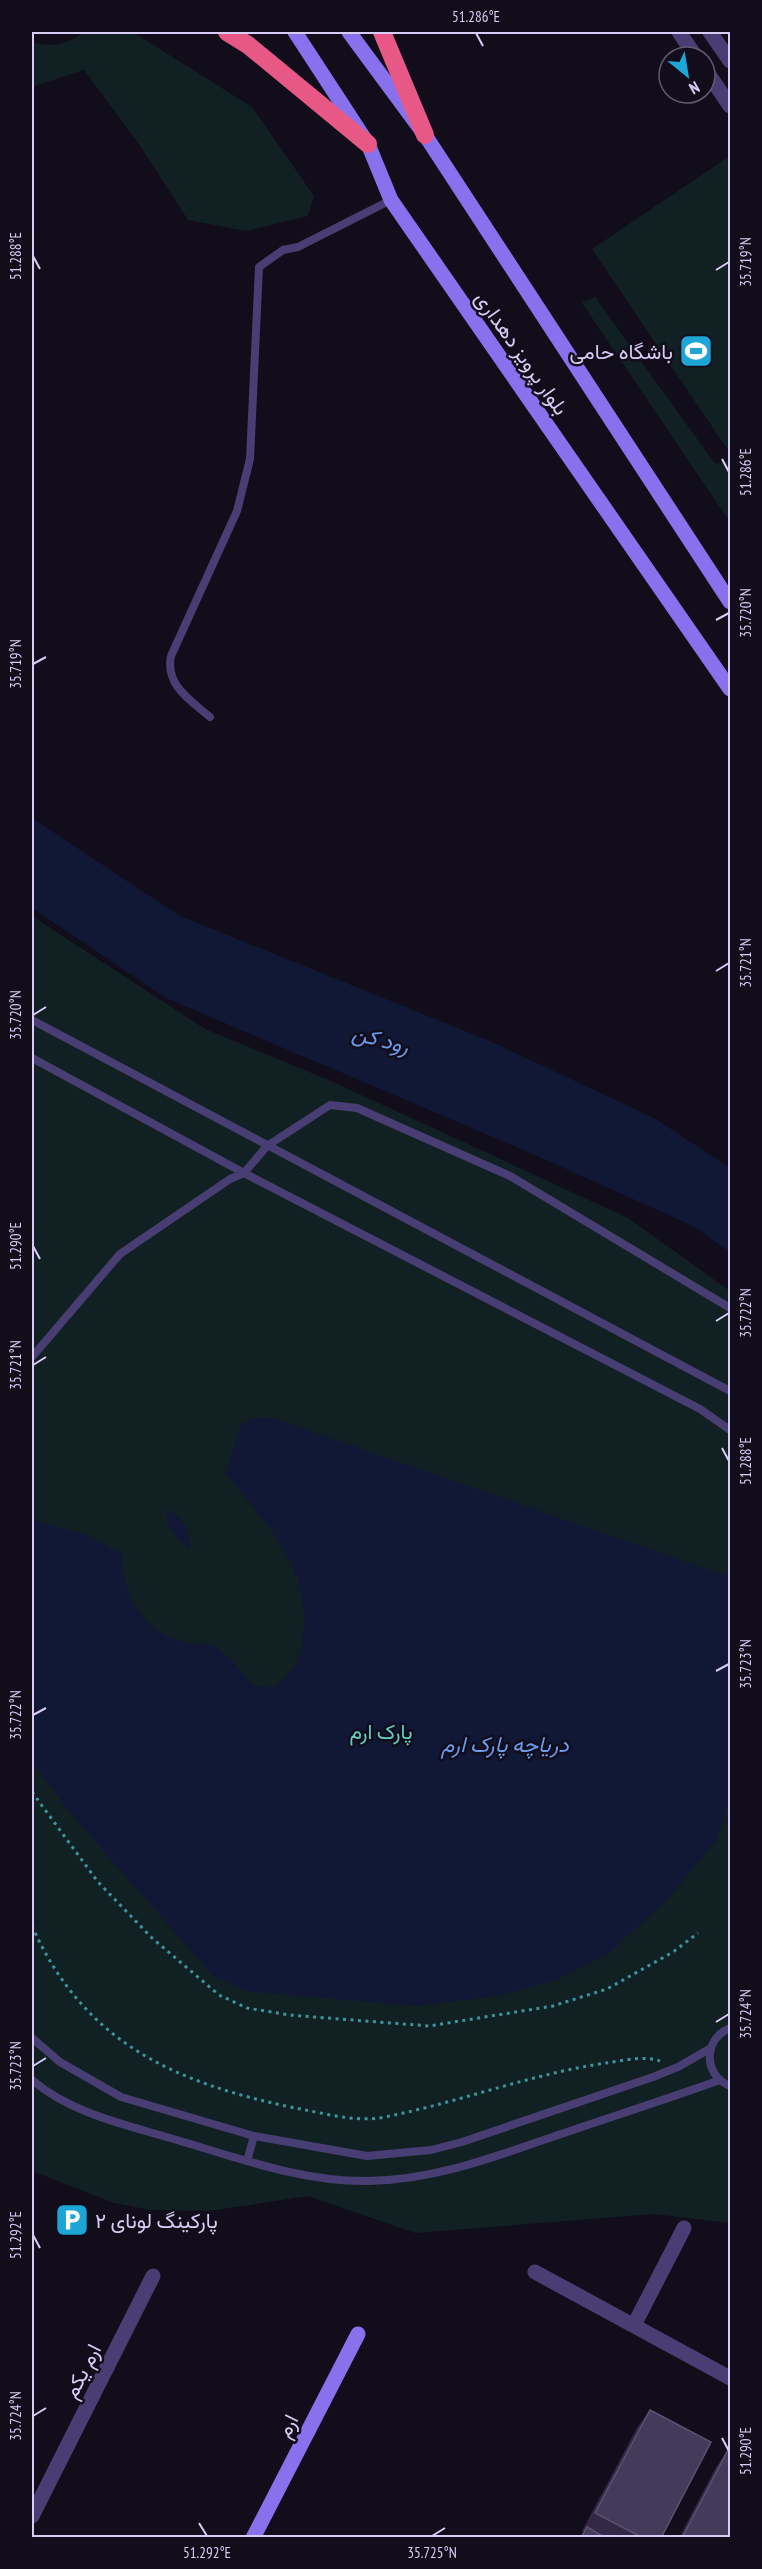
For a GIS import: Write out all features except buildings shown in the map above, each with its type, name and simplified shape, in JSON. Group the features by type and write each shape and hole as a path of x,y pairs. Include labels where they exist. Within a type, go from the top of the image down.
{"highway":[{"path":"227,32 248,45 368,144"},
{"path":"382,32 425,135"}],"main road":[{"name":"بلوار پرویز دهداری","path":"295,32 368,144 391,200 730,689"},
{"name":"بلوار پرویز دهداری","path":"349,32 425,135 730,602"},
{"name":"ارم","path":"253,2538 358,2334"}],"street":[{"path":"679,32 688,45"},
{"path":"710,32 730,61"},
{"path":"717,87 730,106"},
{"path":"716,582 730,592"},
{"path":"633,2325 684,2228"},
{"path":"535,2272 730,2378"},
{"name":"ارم یکم","path":"32,2516 153,2277"}],"lane":[{"path":"210,717 180,692 171,679 169,666 171,656 237,511 250,459 259,267 283,250 298,247 391,200"},
{"path":"32,1020 730,1391"},
{"path":"32,1058 244,1173 699,1409 730,1430"},
{"path":"32,1357 120,1254 230,1179 244,1173 267,1146 330,1105 357,1108 510,1176 730,1308"},
{"path":"32,2038 60,2062 121,2097 254,2136 367,2156 431,2150 570,2106 678,2067 711,2048 720,2033 730,2028"},
{"path":"711,2048 711,2065 720,2080 730,2086"},
{"path":"32,2080 42,2089 98,2116 247,2161 306,2175 366,2181 418,2178 468,2166 720,2080"},
{"path":"247,2161 254,2136"}],"path":[{"path":"32,1792 98,1882 152,1938 219,1995 247,2008 289,2015 429,2026 554,2006 607,1989 673,1952 698,1933"},
{"path":"32,1926 45,1956 69,1991 105,2030 137,2053 199,2082 272,2103 344,2118 383,2118 563,2069 653,2058 678,2067"}],"green space":[{"path":"85,32 133,32 252,107 314,196 308,216 246,231 188,220 139,144 84,70 32,87 32,42 47,45 60,44"},
{"name":"باشگاه حامی","path":"727,158 730,164 730,453 592,249"},
{"path":"595,297 715,464 730,460 730,522 582,303"},
{"name":"پارک ارم","path":"32,916 205,1029 331,1081 628,1218 730,1291 730,2223 654,2214 415,2233 308,2196 209,2211 151,2210 114,2203 32,2171"}],"water":[{"name":"رود کن","path":"32,818 180,916 490,1041 656,1119 730,1168 730,1252 693,1226 535,1155 166,998 32,908"},
{"name":"دریاچه پارک ارم","path":"259,1418 272,1418 730,1577 730,1801 717,1839 668,1899 608,1954 557,1980 498,1996 416,2006 245,1991 213,1976 67,1809 32,1761 32,1520 88,1535 121,1554 126,1585 131,1598 147,1622 159,1631 188,1643 216,1647 255,1686 275,1687 292,1670 300,1652 304,1626 303,1603 298,1581 280,1543 226,1473 240,1426"},
{"path":"167,1509 184,1525 189,1536 190,1548 173,1532 168,1521"}],"place":[{"name":"باشگاه حامی","path":"696,351"},
{"name":"پارکینگ لونای ۲","path":"72,2220"}]}
